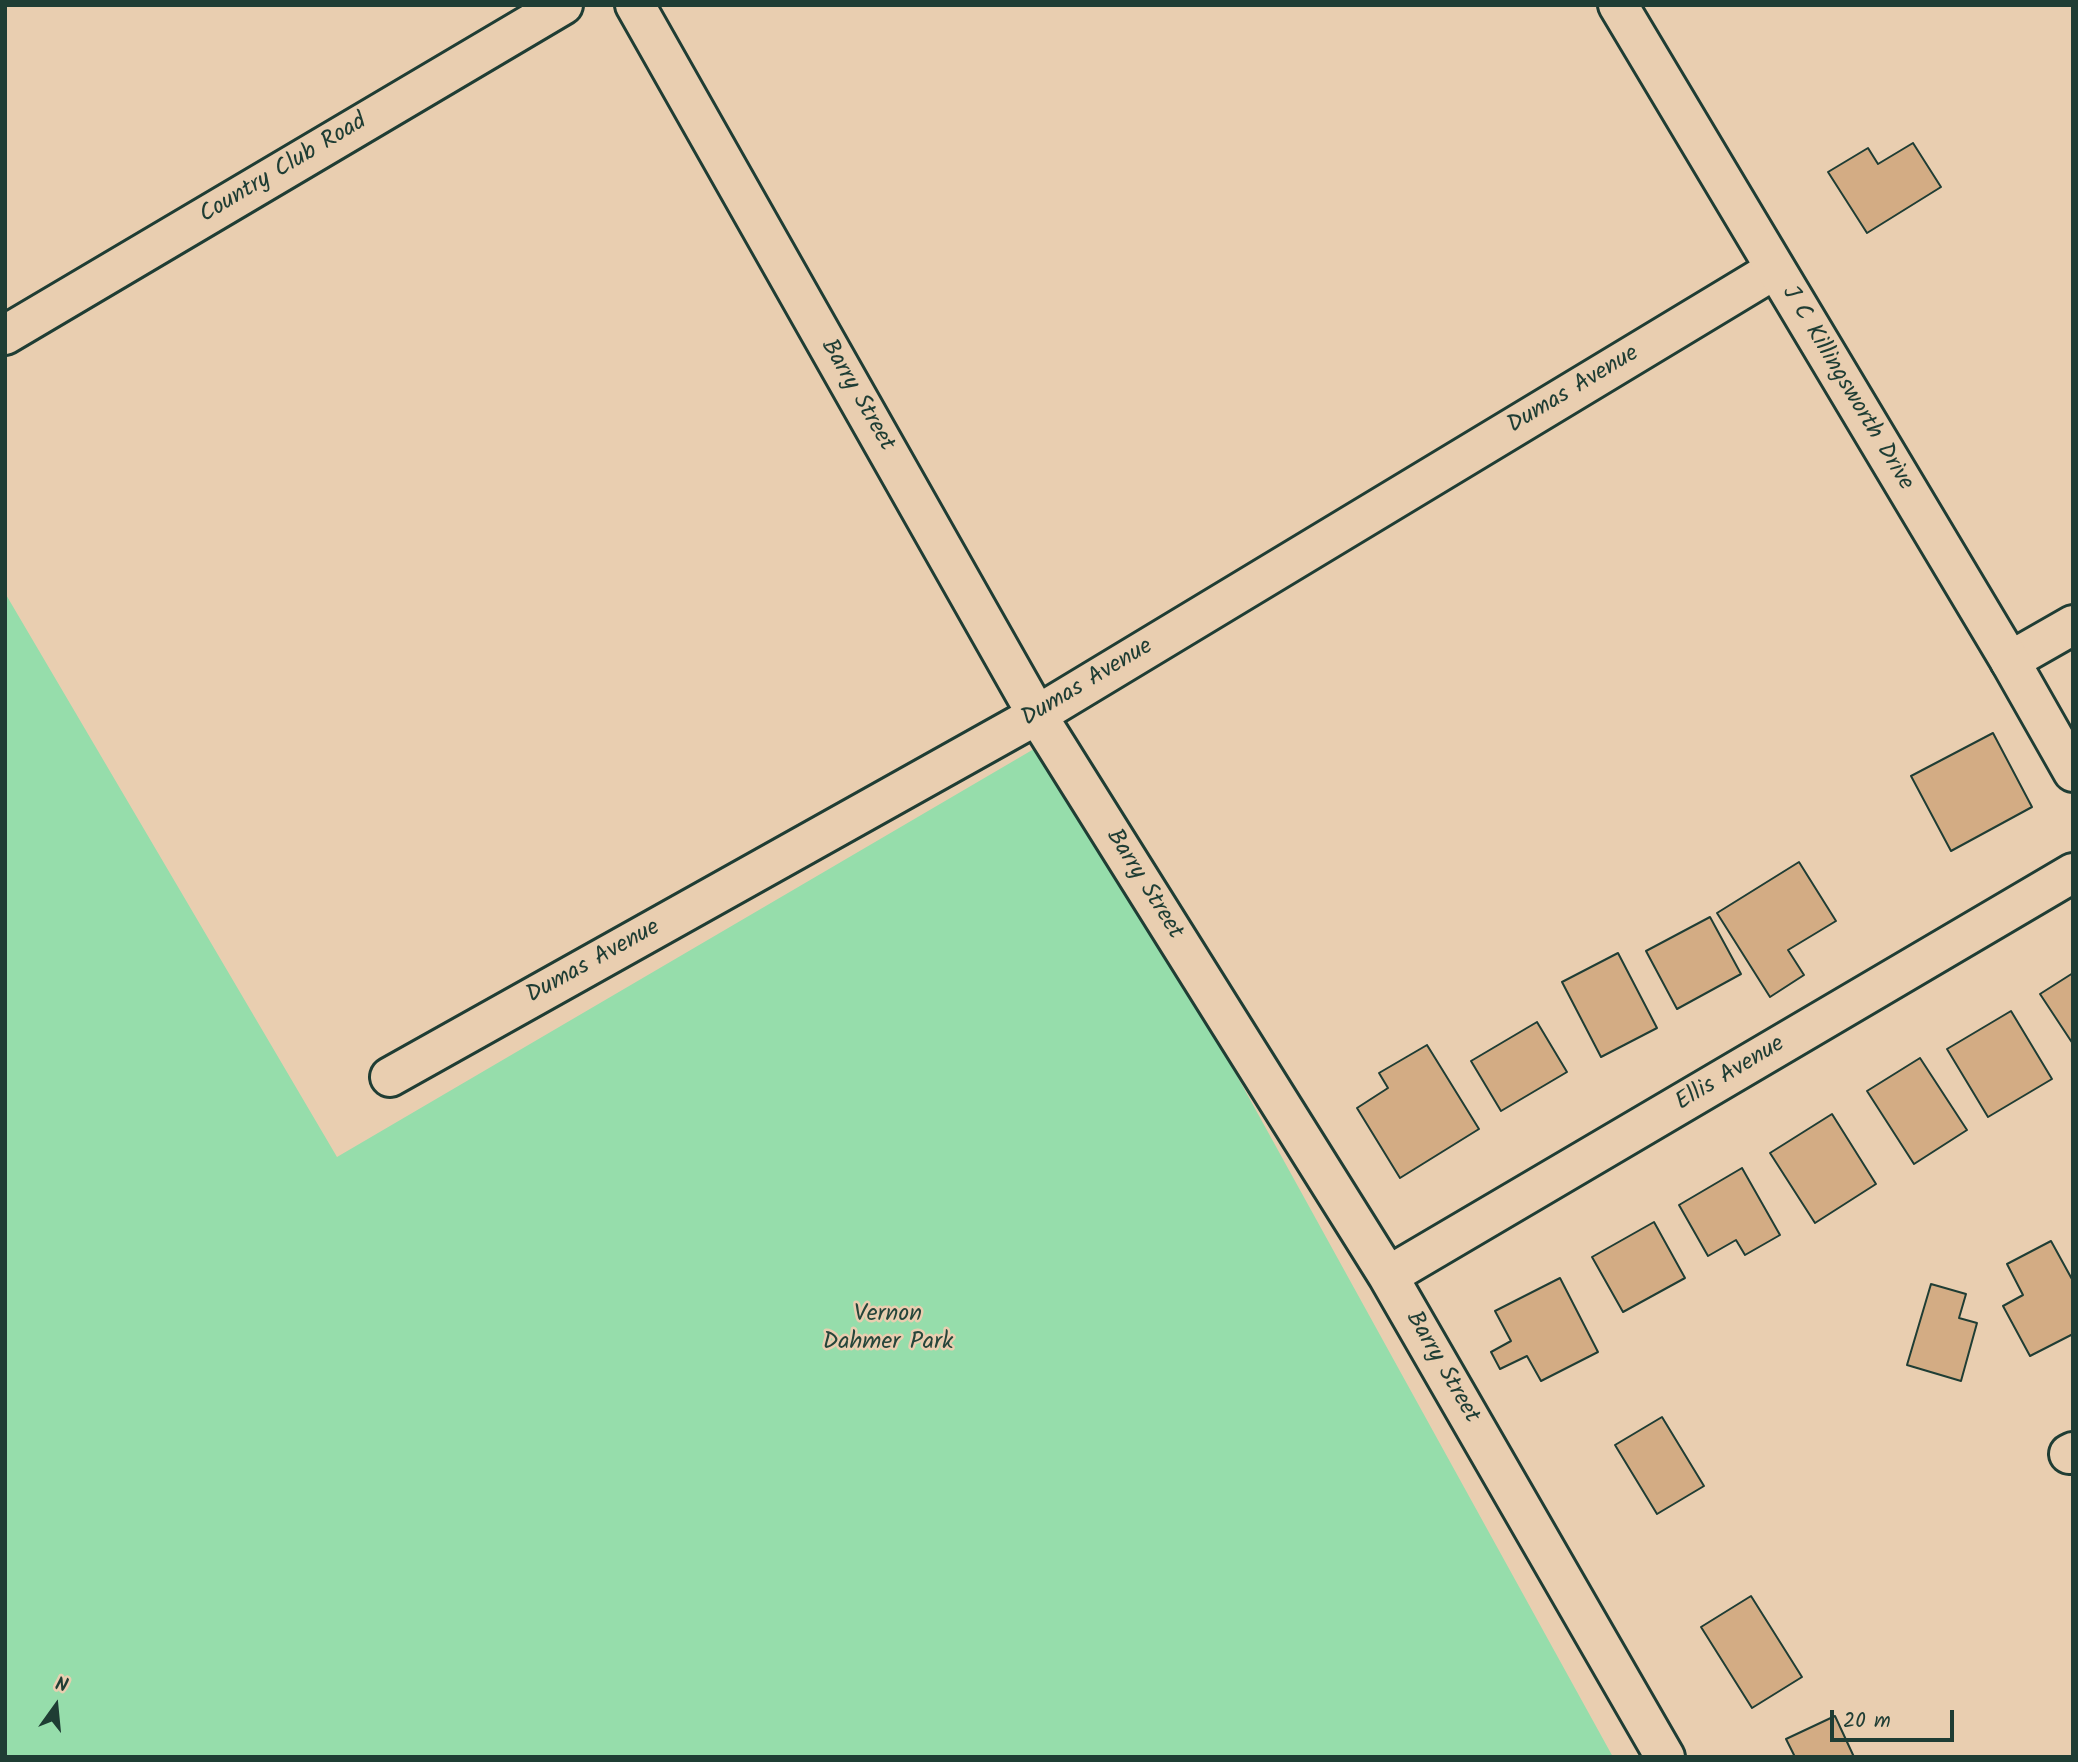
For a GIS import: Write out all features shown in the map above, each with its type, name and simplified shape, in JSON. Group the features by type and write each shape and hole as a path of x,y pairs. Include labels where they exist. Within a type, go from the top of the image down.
{"street":[{"name":"Country Club Road","path":"5,335 563,5"},
{"name":"Barry Street","path":"635,5 1037,715 1388,1276 1665,1757"},
{"name":"J C Killingsworth Drive","path":"1619,5 1774,270 2010,661 2073,772"},
{"name":"Dumas Avenue","path":"390,1077 1037,715 1774,270"},
{"path":"2010,661 2073,625"},
{"name":"Ellis Avenue","path":"1388,1276 2073,873"}],"green space":[{"name":"Vernon Dahmer Park","path":"5,593 337,1157 1051,739 1613,1757 5,1757"}],"building":[{"path":"1913,143 1941,187 1867,233 1828,172 1868,148 1878,164"},
{"path":"1993,733 2032,807 1951,851 1911,776"},
{"path":"1799,862 1836,921 1788,950 1804,975 1770,997 1717,913"},
{"path":"1710,917 1741,974 1677,1009 1646,951"},
{"path":"1618,953 1657,1028 1601,1057 1562,982"},
{"path":"2073,973 2073,1044 2040,994"},
{"path":"2011,1011 2052,1079 1988,1117 1947,1049"},
{"path":"1537,1022 1567,1072 1501,1111 1471,1061"},
{"path":"1427,1045 1479,1129 1400,1178 1357,1108 1388,1088 1379,1073"},
{"path":"1920,1058 1967,1130 1914,1164 1867,1091"},
{"path":"1832,1114 1876,1184 1815,1223 1770,1153"},
{"path":"1742,1168 1780,1235 1745,1255 1736,1240 1708,1256 1679,1205"},
{"path":"1654,1222 1685,1278 1623,1312 1592,1257"},
{"path":"2051,1241 2073,1281 2073,1334 2030,1356 2003,1306 2023,1295 2007,1264"},
{"path":"1560,1278 1598,1352 1541,1381 1527,1356 1500,1369 1491,1352 1511,1341 1495,1311"},
{"path":"1931,1284 1966,1294 1959,1318 1977,1323 1961,1381 1907,1365"},
{"path":"1662,1417 1704,1486 1657,1514 1615,1445"},
{"path":"1751,1596 1802,1677 1752,1708 1701,1627"},
{"path":"1835,1716 1854,1757 1795,1757 1786,1739"}]}
